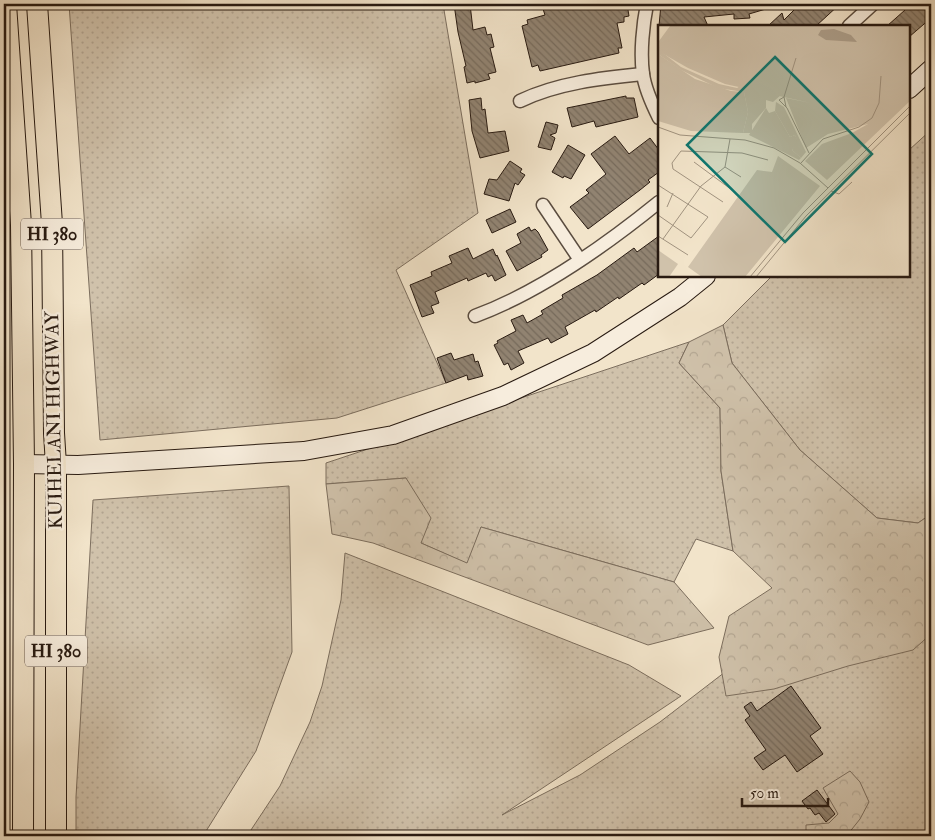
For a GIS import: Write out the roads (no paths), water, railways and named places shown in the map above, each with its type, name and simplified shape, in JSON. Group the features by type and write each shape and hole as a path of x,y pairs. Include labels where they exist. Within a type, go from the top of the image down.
{"main road":[{"name":"KUIHELANI HIGHWAY","path":"6,4 21,225 24,464 23,836"},
{"name":"KUIHELANI HIGHWAY","path":"37,4 52,224 56,465 56,836"},
{"path":"910,88 931,69"},
{"path":"24,464 56,465 304,451 393,435 503,396 593,353 680,297 704,278"}],"street":[{"path":"647,4 643,74 658,116"},
{"path":"850,25 873,4"},
{"path":"520,101 530,96 562,87 609,77 643,74"},
{"path":"475,316 520,295 580,260 618,234 658,203"},
{"path":"543,205 580,260"}]}
